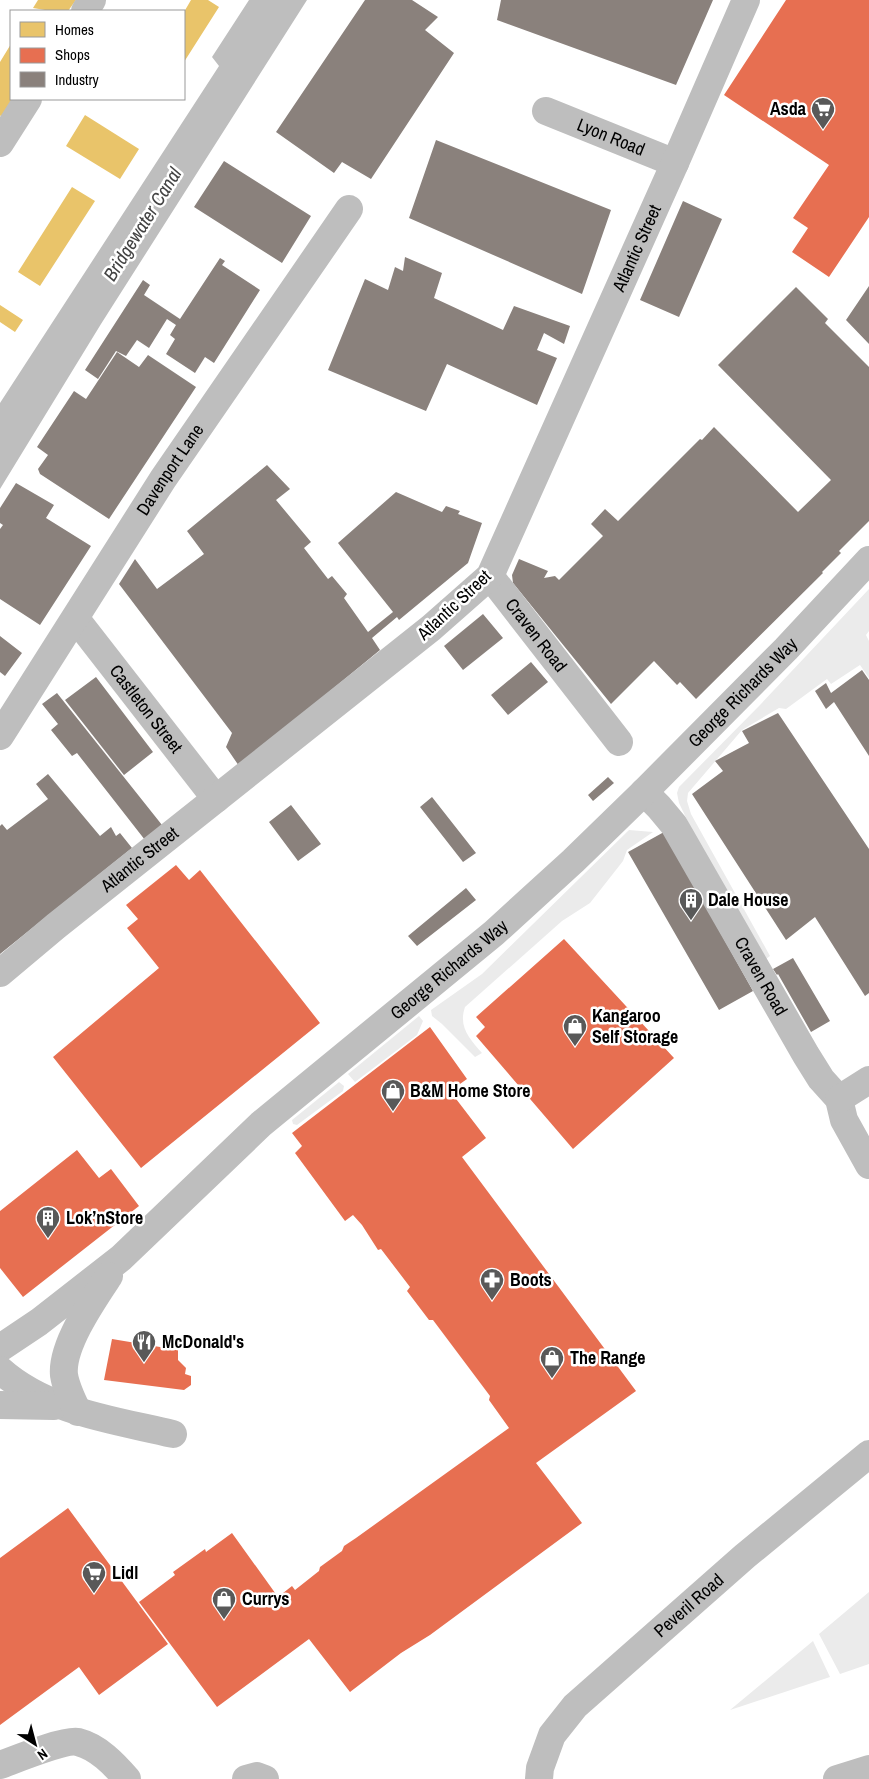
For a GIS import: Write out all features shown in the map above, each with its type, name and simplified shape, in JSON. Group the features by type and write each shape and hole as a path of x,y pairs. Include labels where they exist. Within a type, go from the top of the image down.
{"street":[{"name":"Atlantic Street","path":"0,973 56,926 432,628 490,576 746,0"},
{"path":"0,143 27,100"},
{"name":"Lyon Road","path":"546,111 675,163"},
{"name":"Davenport Lane","path":"0,736 76,619 163,479 349,209"},
{"name":"George Richards Way","path":"0,1348 39,1322 121,1258 254,1130 494,933 573,861 644,792 786,648 869,560"},
{"name":"Craven Road","path":"490,576 619,742"},
{"name":"Castleton Street","path":"76,619 216,799"},
{"name":"Craven Road","path":"644,792 659,806 674,825 806,1055 821,1079 840,1099"},
{"path":"869,1080 840,1099 844,1120 869,1165"},
{"path":"69,1409 64,1374 65,1359 81,1319 121,1258"},
{"path":"0,1370 16,1383 69,1409"},
{"path":"0,1405 69,1409 173,1434"},
{"name":"Peveril Road","path":"540,1779 540,1768 552,1734 575,1706 745,1556 869,1454"},
{"path":"0,1766 50,1747 76,1741 106,1757 127,1779"},
{"path":"837,1779 866,1773"},
{"path":"246,1779 258,1776 265,1779"}],"shaded area":[{"path":"869,589 869,631 866,635 869,641 869,678 860,665 831,684 827,679 786,709 779,708 742,730 688,793 687,801 691,814 770,956 766,959 691,828 679,803 677,793 679,787 760,705"},
{"path":"629,830 653,832 627,850 623,861 590,903 562,921 465,1007 463,1014 464,1027 482,1053 475,1057 432,1016 431,1010 482,974"},
{"path":"419,1016 423,1021 417,1035 355,1082 348,1074"},
{"path":"339,1082 344,1086 343,1091 297,1125 293,1124 292,1120"},
{"path":"869,1592 869,1664 840,1674 819,1634"},
{"path":"813,1641 830,1677 730,1710"}],"water":[{"name":"Bridgewater Canal","path":"249,0 307,0 101,324 0,489 0,403 219,66 212,57"}],"building: Homes":[{"path":"38,0 76,0 69,10 33,8"},
{"path":"191,0 208,0 219,7 185,60 185,10"},
{"path":"10,46 10,100 12,100 1,117 0,115 0,62"},
{"path":"85,115 139,149 120,179 66,146"},
{"path":"72,187 95,201 40,286 18,272"},
{"path":"0,305 23,320 15,332 0,322"}],"building: Shops":[{"name":"Asda","path":"786,0 869,0 869,217 829,277 792,252 808,228 793,218 829,165 724,95"},
{"path":"176,865 189,880 200,870 320,1023 141,1168 53,1057 159,968 127,928 138,919 126,905"},
{"name":"Kangaroo Self Storage","path":"564,939 674,1058 573,1149 476,1036 485,1027 476,1017"},
{"path":"430,1027 467,1079 450,1091 486,1138 462,1157 636,1391 536,1463 582,1523 350,1692 309,1639 217,1707 139,1602 175,1575 173,1572 205,1549 206,1552 232,1533 278,1597 292,1586 295,1590 319,1571 320,1567 342,1551 344,1546 509,1428 489,1400 490,1396 433,1320 429,1320 407,1291 410,1287 381,1249 378,1250 362,1225 353,1215 345,1221 295,1153 302,1146 292,1133"},
{"name":"Lok’nStore","path":"77,1150 99,1178 111,1169 139,1206 23,1297 0,1268 0,1211"},
{"name":"McDonald's","path":"112,1339 178,1350 178,1360 186,1368 185,1374 191,1376 191,1385 184,1390 104,1380"},
{"path":"68,1508 168,1644 99,1695 79,1667 0,1725 0,1558"}],"building: Industry":[{"path":"365,0 412,0 438,17 425,30 454,53 371,179 342,162 334,173 276,132"},
{"path":"501,0 713,0 676,85 497,20"},
{"path":"436,140 611,210 582,294 409,218"},
{"path":"224,161 311,216 282,263 194,207"},
{"path":"683,201 722,219 679,317 640,300"},
{"path":"405,257 442,273 434,298 503,330 514,306 570,326 564,344 544,333 537,350 557,358 537,405 447,364 426,411 328,370 365,279 388,290 395,267 403,271"},
{"path":"220,258 225,261 222,265 260,290 214,363 205,357 195,373 166,354 175,339 170,335 176,325 167,319 149,348 137,340 126,356 116,351 98,379 85,370 143,280 150,285 144,295 180,319"},
{"path":"869,286 869,344 846,320"},
{"path":"796,287 828,319 825,323 869,367 869,521 839,551 841,553 823,573 696,699 680,682 677,685 654,661 611,704 513,583 512,575 519,559 548,571 544,578 555,576 559,580 603,536 591,524 605,509 618,521 714,427 798,512 831,480 718,365"},
{"path":"117,352 139,367 148,355 196,387 109,519 40,474 38,469 48,455 37,447 74,391 86,399"},
{"path":"267,465 290,489 276,500 311,542 304,548 328,579 332,576 347,594 344,598 368,632 393,612 338,543 396,492 442,512 446,506 460,511 458,514 482,523 468,563 399,620 397,617 372,638 380,650 239,766 226,747 232,733 119,584 135,559 157,589 204,554 187,531"},
{"path":"16,483 54,505 46,518 91,546 40,625 0,599 0,529 3,525 0,523 0,508"},
{"path":"483,614 503,638 463,670 444,646"},
{"path":"0,636 22,653 5,676 0,672"},
{"path":"531,662 548,682 508,715 491,695"},
{"path":"862,670 869,680 869,756 834,702 826,709 815,691 826,683 831,693"},
{"path":"96,677 153,752 124,775 65,700"},
{"path":"57,693 162,825 145,840 77,753 72,756 51,730 58,724 42,704"},
{"path":"778,713 869,849 869,993 865,996 815,917 786,940 692,794 723,771 715,761 749,743 742,731"},
{"path":"48,774 100,836 111,827 116,836 120,833 132,848 0,954 0,826 2,824 7,830 48,799 36,784"},
{"path":"608,777 614,783 593,801 588,795"},
{"path":"432,797 476,853 463,862 420,807"},
{"path":"291,805 321,844 298,861 269,822"},
{"name":"Dale House","path":"664,832 753,991 719,1010 628,852"},
{"path":"466,888 476,900 417,946 408,936"},
{"path":"793,958 830,1021 811,1032 778,974 773,969"}],"place":[{"name":"Asda","path":"823,130"},
{"name":"Dale House","path":"691,921"},
{"name":"Kangaroo Self Storage","path":"575,1047"},
{"name":"B&M Home Store","path":"393,1112"},
{"name":"Lok’nStore","path":"48,1239"},
{"name":"Boots","path":"492,1301"},
{"name":"McDonald's","path":"144,1363"},
{"name":"The Range","path":"552,1379"},
{"name":"Lidl","path":"94,1594"},
{"name":"Currys","path":"224,1620"}]}
